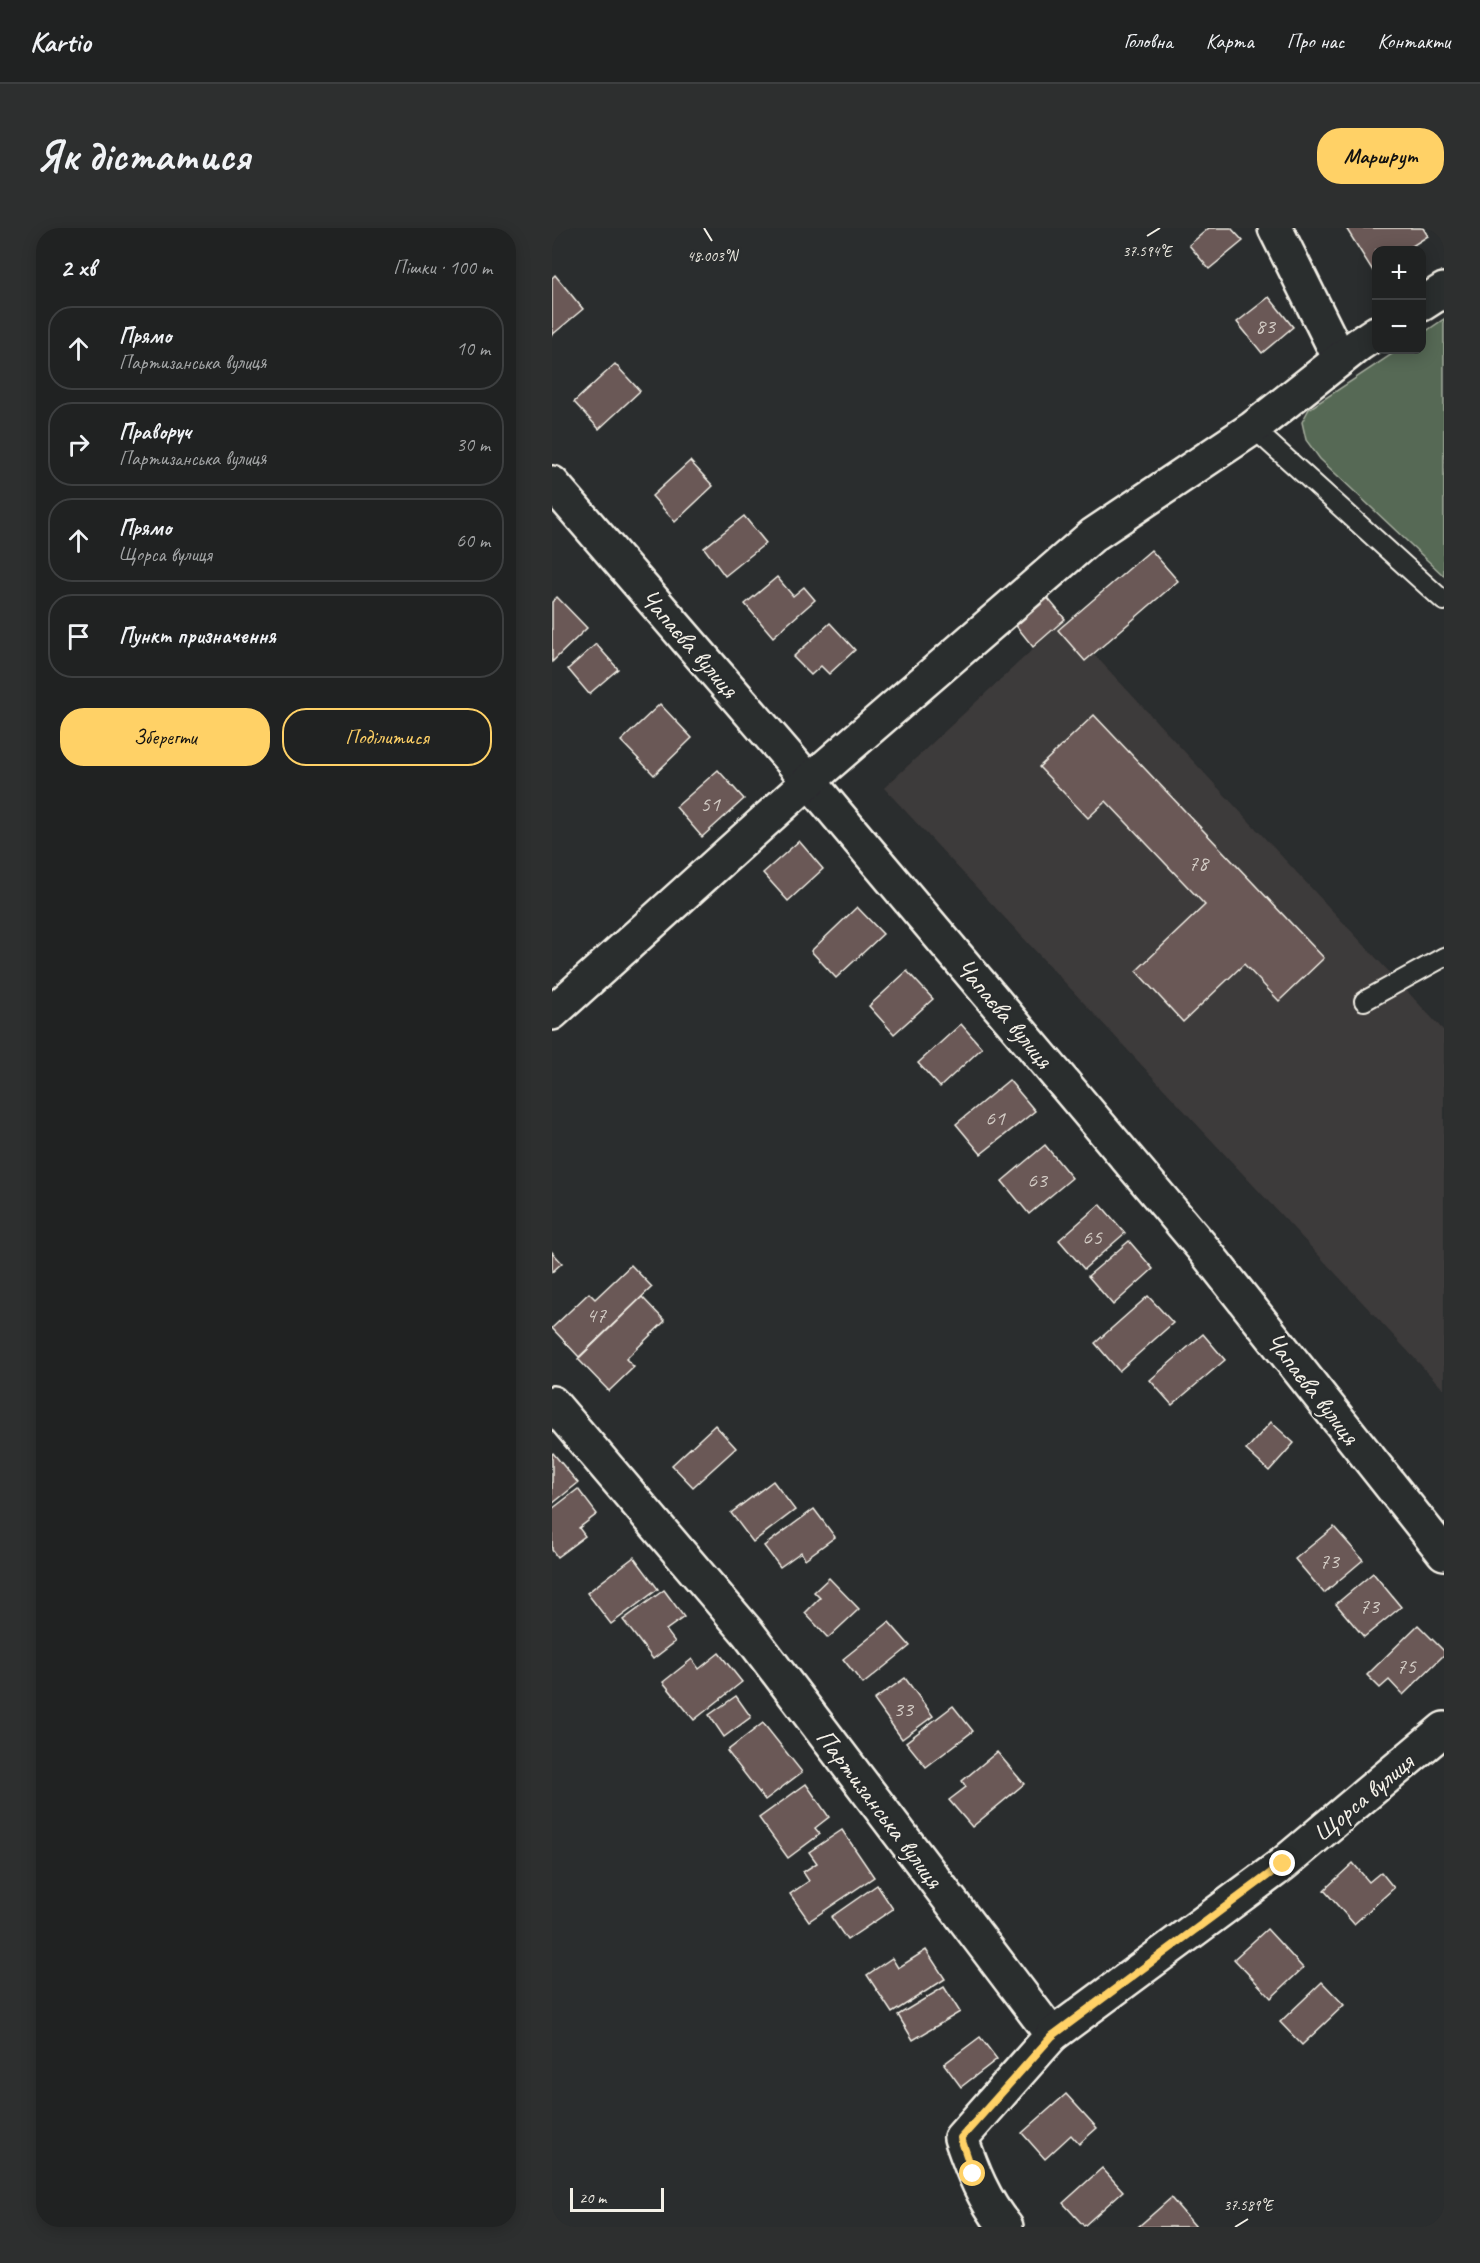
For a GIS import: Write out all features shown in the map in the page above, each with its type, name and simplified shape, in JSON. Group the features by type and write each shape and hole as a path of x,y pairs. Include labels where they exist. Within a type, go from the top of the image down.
{"street":[{"path":"1275,228 1340,359"},
{"path":"1426,301 1444,290"},
{"path":"552,1013 809,780 1093,536 1253,428 1372,337"},
{"name":"Чапаєва вулиця","path":"552,483 809,780 1201,1246 1444,1553"},
{"name":"Партизанська вулиця","path":"552,1403 748,1633 1052,2036"},
{"name":"Щорса вулиця","path":"1052,2036 1283,1864 1444,1729"},
{"path":"1006,2227 997,2217 973,2174 961,2138 1052,2036"}],"lane":[{"path":"1253,428 1444,601"},
{"path":"1364,1001 1444,957"}],"shaded area":[{"path":"1063,621 1444,1031 1444,1390 884,788"}],"green space":[{"path":"1444,319 1444,576 1320,459 1306,440 1302,422 1309,409 1392,354 1426,354 1426,331"}],"building":[{"path":"1209,228 1231,228 1243,241 1209,269 1189,245"},
{"path":"1346,228 1423,228 1428,236 1412,246 1372,246 1372,269"},
{"path":"555,275 583,309 552,335 552,278"},
{"path":"1269,297 1293,327 1262,353 1237,322"},
{"path":"615,364 640,391 599,429 574,402"},
{"path":"690,461 713,486 675,522 652,496"},
{"path":"744,516 766,543 725,576 704,548"},
{"path":"1151,550 1178,581 1085,661 1058,630"},
{"path":"777,577 793,596 804,587 815,600 773,637 745,604"},
{"path":"1045,595 1065,619 1033,647 1014,623"},
{"path":"557,597 587,628 552,662 552,602"},
{"path":"830,623 855,650 829,674 821,666 811,675 793,657"},
{"path":"596,644 618,669 589,694 568,669"},
{"path":"660,704 692,738 654,775 621,741"},
{"path":"1094,715 1324,958 1279,1001 1244,964 1183,1022 1136,971 1205,905 1106,801 1088,818 1039,767"},
{"path":"718,770 744,799 702,837 676,807"},
{"path":"799,841 823,869 788,901 763,873"},
{"path":"857,907 883,934 836,978 811,951"},
{"path":"907,971 933,999 894,1034 869,1006"},
{"path":"961,1024 982,1048 940,1087 918,1063"},
{"path":"1009,1080 1035,1111 981,1154 956,1124"},
{"path":"1045,1145 1072,1178 1029,1214 1002,1181"},
{"path":"1100,1204 1125,1233 1084,1269 1059,1240"},
{"path":"1129,1241 1153,1269 1113,1305 1088,1276"},
{"path":"552,1252 562,1263 552,1272"},
{"path":"631,1265 652,1287 579,1357 552,1328 589,1293 595,1299"},
{"path":"1148,1296 1173,1323 1119,1371 1095,1343"},
{"path":"642,1297 665,1321 626,1359 634,1367 609,1391 578,1359"},
{"path":"1203,1334 1225,1360 1172,1405 1150,1380"},
{"path":"1271,1422 1294,1443 1269,1471 1246,1450"},
{"path":"715,1425 736,1448 693,1487 672,1465"},
{"path":"552,1454 578,1483 552,1504"},
{"path":"773,1481 795,1510 753,1542 731,1513"},
{"path":"578,1489 597,1514 579,1528 585,1536 557,1557 552,1550 552,1509"},
{"path":"814,1509 835,1537 805,1559 801,1552 780,1567 764,1546"},
{"path":"1334,1527 1363,1560 1324,1593 1295,1559"},
{"path":"634,1557 658,1589 611,1624 587,1593"},
{"path":"1373,1573 1401,1607 1364,1637 1336,1604"},
{"path":"829,1578 859,1609 828,1638 805,1613 820,1598 814,1592"},
{"path":"664,1590 684,1617 666,1630 675,1642 653,1659 623,1620"},
{"path":"889,1622 910,1646 863,1684 843,1659"},
{"path":"1418,1625 1444,1651 1444,1655 1403,1695 1389,1680 1380,1688 1367,1675"},
{"path":"719,1653 742,1682 694,1720 663,1682 692,1659 699,1669"},
{"path":"905,1678 933,1716 902,1739 874,1700"},
{"path":"736,1696 751,1717 724,1737 709,1715"},
{"path":"953,1706 973,1731 926,1767 906,1742"},
{"path":"763,1723 802,1772 765,1800 727,1751"},
{"path":"997,1752 1024,1784 972,1827 949,1800 966,1787 962,1781"},
{"path":"806,1784 829,1817 815,1828 820,1834 788,1858 759,1818"},
{"path":"842,1830 874,1877 809,1921 790,1894 809,1881 803,1872 817,1863 809,1852"},
{"path":"1353,1863 1369,1882 1381,1872 1394,1888 1354,1924 1324,1890"},
{"path":"877,1885 893,1909 847,1940 831,1917"},
{"path":"1267,1929 1303,1968 1271,1998 1234,1959"},
{"path":"926,1950 945,1979 892,2013 867,1975 892,1958 898,1968"},
{"path":"1322,1982 1344,2005 1302,2045 1280,2022"},
{"path":"944,1987 960,2012 913,2040 898,2015"},
{"path":"980,2037 997,2059 961,2087 944,2064"},
{"path":"1066,2094 1097,2128 1079,2144 1071,2135 1045,2159 1022,2133"},
{"path":"1102,2168 1123,2191 1084,2226 1063,2203"},
{"path":"1171,2198 1196,2227 1138,2227"}],"route":[{"path":"973,2174 961,2138 1052,2036 1283,1864"}]}
